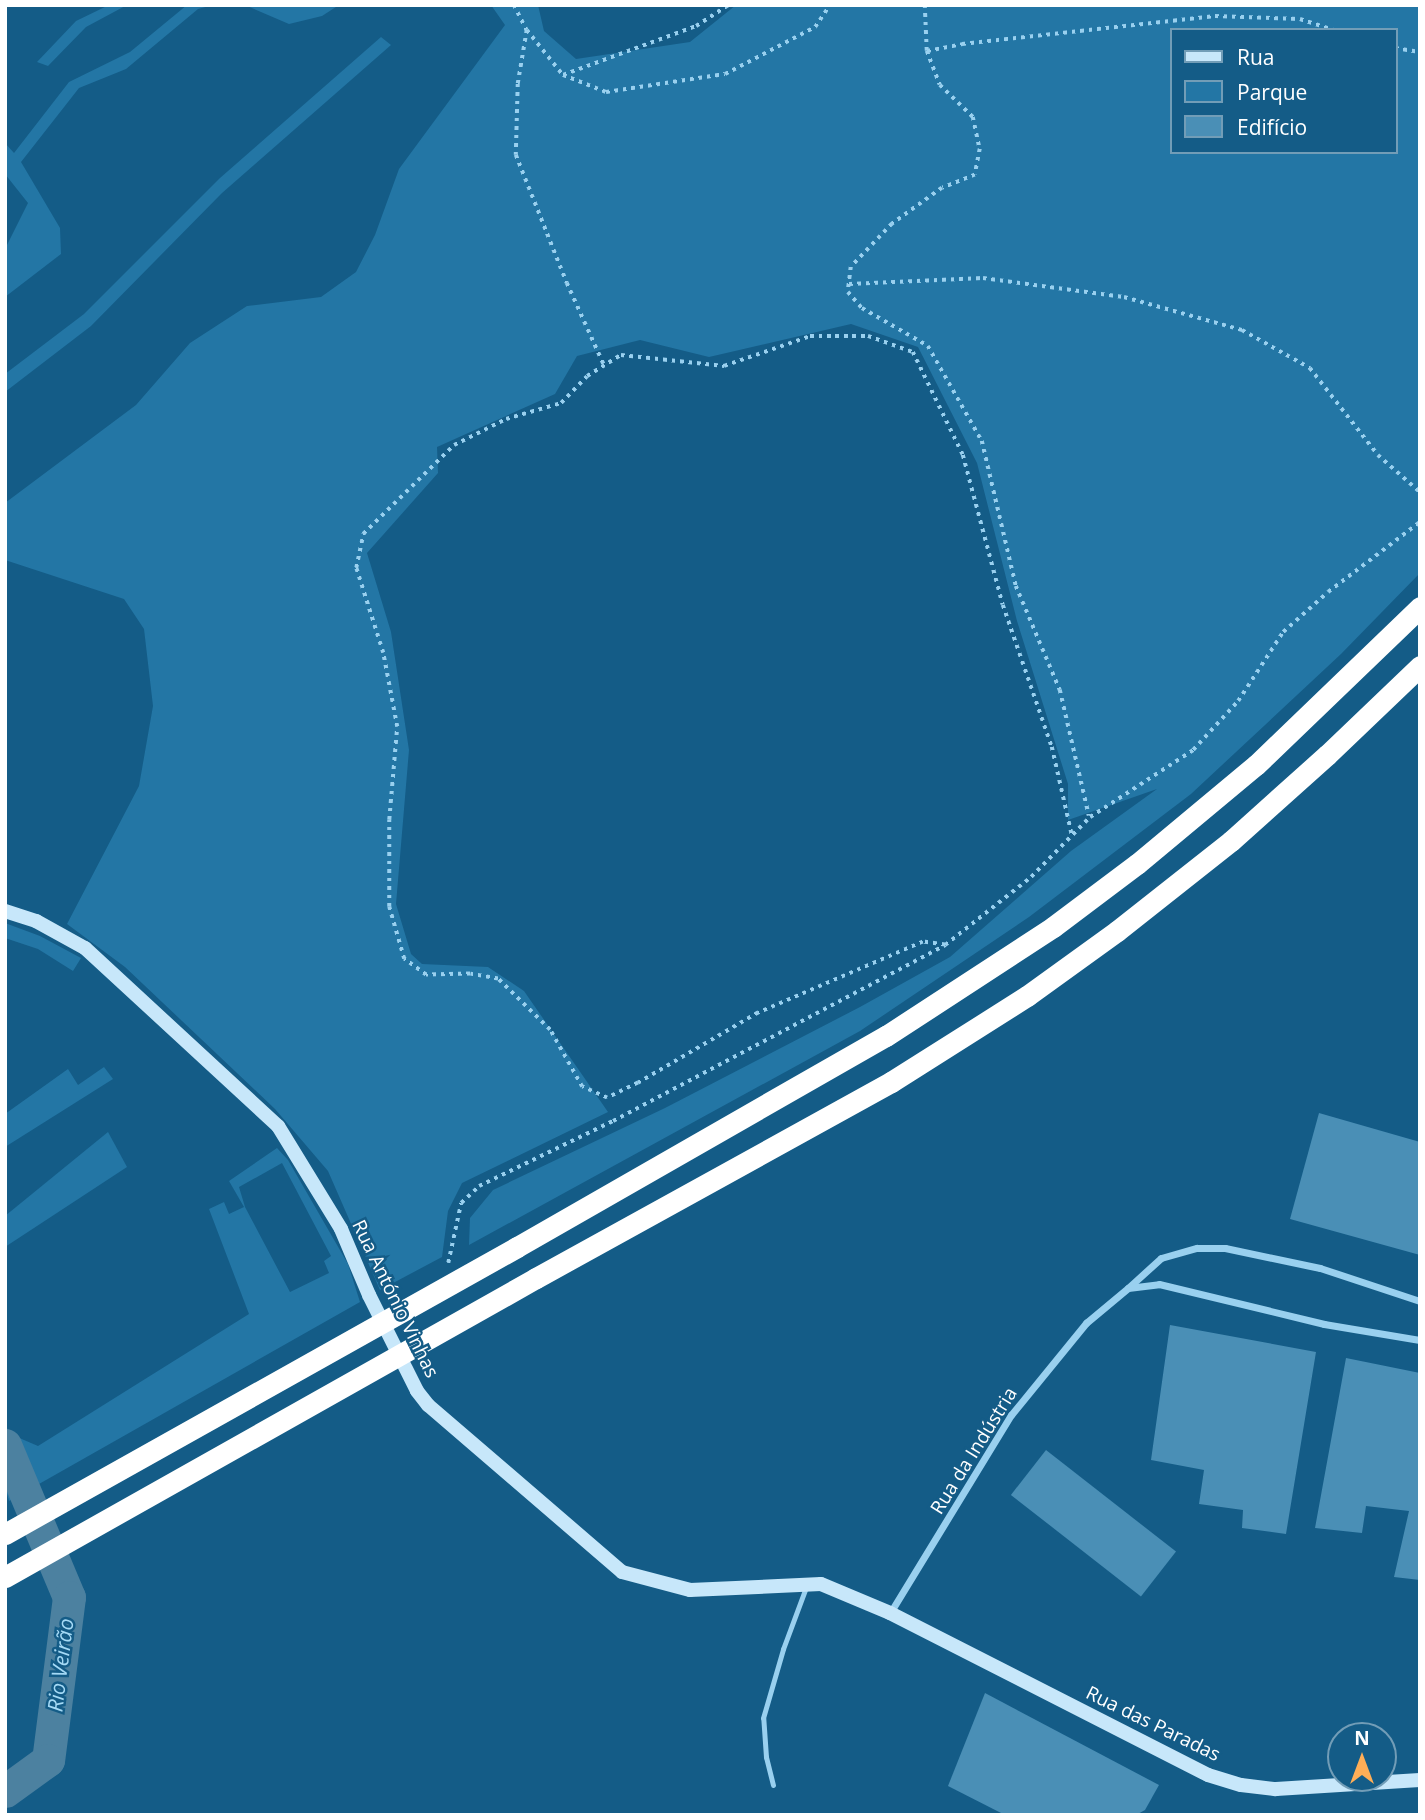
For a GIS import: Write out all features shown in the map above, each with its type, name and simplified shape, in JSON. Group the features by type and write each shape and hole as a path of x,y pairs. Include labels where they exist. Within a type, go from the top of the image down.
{"highway":[{"path":"5,1534 874,1043 1053,927 1137,864 1256,765 1420,607"},
{"path":"5,1577 891,1082 1027,996 1117,931 1231,841 1327,755 1420,666"}],"street":[{"name":"Rua António Vinhas","path":"5,911 36,921 85,948 278,1126 341,1229 369,1296 413,1383 428,1405 622,1572 690,1590 821,1584 890,1613"},
{"name":"Rua da Indústria","path":"890,1613 1012,1415 1086,1323 1161,1258 1197,1248 1225,1248 1320,1268 1420,1301"},
{"path":"1128,1288 1158,1284 1324,1324 1420,1340"},
{"name":"Rua das Paradas","path":"890,1613 1208,1775 1241,1785 1276,1789 1420,1780"}],"lane":[{"path":"773,1785 766,1757 763,1718 783,1649 807,1584"}],"path":[{"path":"514,5 527,30 563,75 606,92 725,74 815,27 830,5"},
{"path":"563,75 696,26 727,5"},
{"path":"925,5 927,51 940,85 973,117 981,149 975,175 942,188 892,224 851,267 848,292 862,307 928,346 982,441 1016,586 1060,690 1090,817"},
{"path":"927,51 962,44 1215,16 1300,19 1327,28"},
{"path":"527,30 518,85 516,155 567,283 604,365"},
{"path":"1397,48 1420,52"},
{"path":"849,284 982,278 1124,297 1242,330 1310,368 1378,455 1420,492"},
{"path":"945,945 923,943 758,1013 639,1083 607,1098 582,1087 550,1030 498,979 470,974 426,975 404,959 389,907 389,820 397,727 383,653 356,568 363,534 453,445 506,419 561,403 587,376 621,355 724,366 810,336 868,336 913,352 963,455 1003,605 1052,747 1072,835"},
{"path":"447,1265 461,1203 480,1186 612,1121 945,945 1031,877 1090,817 1193,750 1238,701 1283,632 1328,592 1420,522"}],"green space":[{"path":"109,5 127,5 86,27 48,66 37,62 76,21"},
{"path":"187,5 213,5 198,9 126,69 79,88 21,162 60,228 61,254 5,297 5,249 28,203 5,174 5,143 14,153 69,82 130,52"},
{"path":"245,5 339,5 322,16 289,24"},
{"path":"491,5 538,5 544,31 576,59 690,42 736,5 1420,5 1420,573 1341,654 1191,794 1029,917 860,1031 469,1245 470,1218 493,1190 665,1108 950,957 1071,851 1157,789 1068,820 1068,784 1017,621 977,463 918,347 851,324 709,357 640,340 577,356 555,394 437,447 438,473 367,553 391,632 409,750 396,904 411,954 422,964 488,967 524,991 608,1112 462,1183 448,1211 442,1257 380,1290 328,1171 275,1109 125,967 67,924 139,786 153,706 144,629 124,599 5,560 5,503 136,405 190,343 247,306 321,297 356,272 375,235 399,169 505,25"},
{"path":"381,37 391,45 222,193 91,326 5,392 5,374 84,314 220,178"},
{"path":"5,923 40,936 81,958 73,971 38,949 5,938"},
{"path":"104,1067 113,1079 5,1147 5,1114 68,1069 78,1085"},
{"path":"108,1132 127,1167 5,1247 5,1216"},
{"path":"277,1148 288,1160 348,1264 360,1302 9,1501 5,1487 5,1424 10,1434 38,1446 249,1314 209,1209 224,1202 229,1214 244,1207 229,1181","holes":["282,1163 331,1256 324,1261 329,1273 290,1292 245,1207 239,1187"]}],"building":[{"path":"1319,1113 1420,1142 1420,1255 1290,1219"},
{"path":"1170,1325 1316,1352 1286,1534 1242,1528 1243,1510 1199,1504 1204,1470 1151,1460"},
{"path":"1346,1358 1420,1373 1420,1580 1394,1577 1409,1511 1366,1506 1362,1533 1315,1528"},
{"path":"1046,1450 1176,1552 1141,1597 1011,1495"},
{"path":"985,1693 1159,1785 1145,1810 1136,1815 1005,1815 948,1786"}],"waterway":[{"name":"Rio Veirão","path":"5,1445 69,1597 48,1760 5,1791"}]}
